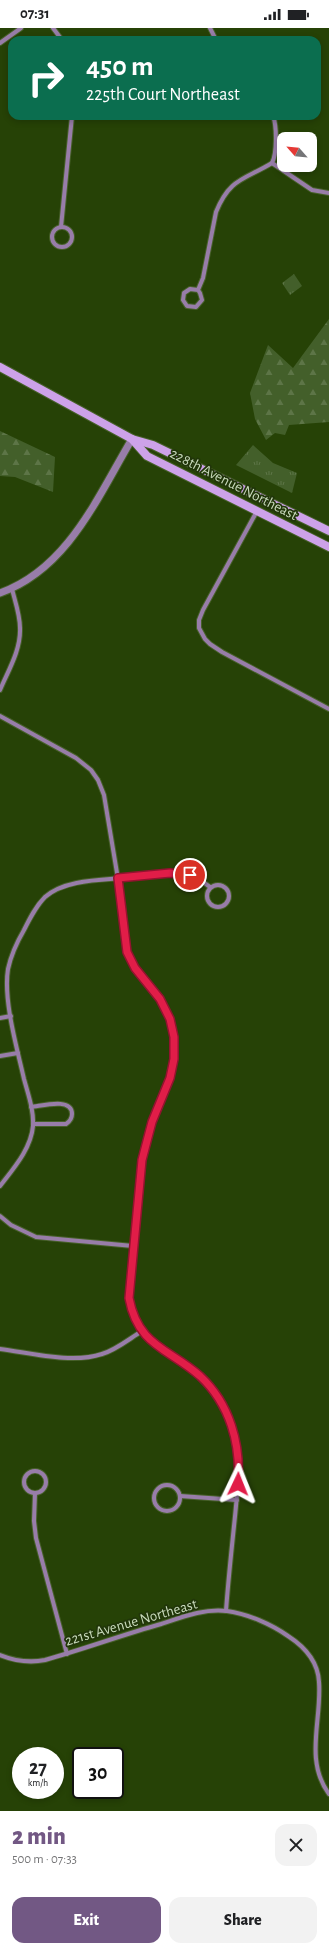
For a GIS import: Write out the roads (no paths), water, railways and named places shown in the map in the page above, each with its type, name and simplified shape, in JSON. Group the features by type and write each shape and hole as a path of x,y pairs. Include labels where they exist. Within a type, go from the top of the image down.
{"main road":[{"name":"228th Avenue Northeast","path":"0,367 132,439 153,444 329,531"},
{"name":"228th Avenue Northeast","path":"132,439 147,456 329,547"},
{"path":"220,477 226,490 252,503 257,511"}],"street":[{"path":"10,36 21,28"},
{"path":"0,44 8,38"},
{"path":"60,227 72,120"},
{"path":"198,290 203,278 216,212 223,198 238,180 272,163 275,158 274,120"},
{"path":"272,163 312,190 329,193"},
{"path":"60,227 68,229 72,235 70,242 63,246 56,244 52,238 54,231 60,227"},
{"path":"190,288 198,290 202,296 200,304 194,308 187,306 183,300 184,293 190,288"},
{"path":"0,593 12,589 49,563 65,547 84,520 132,439"},
{"path":"257,511 203,610 199,620 199,628 205,639 222,652 329,709"},
{"path":"0,690 15,656 19,639 20,624 12,589"},
{"path":"0,716 76,758 91,770 98,780 104,795 118,878 127,952 135,968 160,999 170,1019 174,1037 174,1059 170,1078 152,1122 142,1160 129,1298 132,1313 142,1331 161,1349 200,1376 215,1393 225,1408 232,1426 237,1448 239,1468 226,1611"},
{"path":"0,1186 23,1154 29,1141 33,1124 34,1116 10,1016 7,987 10,959 35,909 45,897 56,889 78,883 170,873 190,875 202,879 210,887"},
{"path":"217,884 227,889 229,897 225,904 214,907 208,902 206,894 210,887 217,884"},
{"path":"0,1018 10,1016"},
{"path":"0,1056 18,1053"},
{"path":"31,1107 64,1103 69,1106 72,1112 71,1119 66,1124 33,1124"},
{"path":"0,1216 10,1225 36,1237 133,1246"},
{"path":"0,1349 73,1358 88,1358 114,1349 142,1331"},
{"path":"35,1470 39,1471 45,1476 46,1484 42,1491 35,1493 27,1490 24,1484 28,1473 35,1470"},
{"path":"167,1485 175,1488 180,1496 178,1504 171,1510 167,1511 159,1508 154,1500 156,1492 162,1486 167,1485"},
{"path":"35,1493 34,1521 36,1538 67,1654"},
{"path":"180,1496 237,1500"},
{"name":"221st Avenue Northeast","path":"0,1655 17,1660 32,1662 67,1654 197,1613 226,1611 270,1625 282,1631 302,1646 311,1656 318,1670 319,1698 315,1733 315,1758 318,1772 329,1794"}]}
